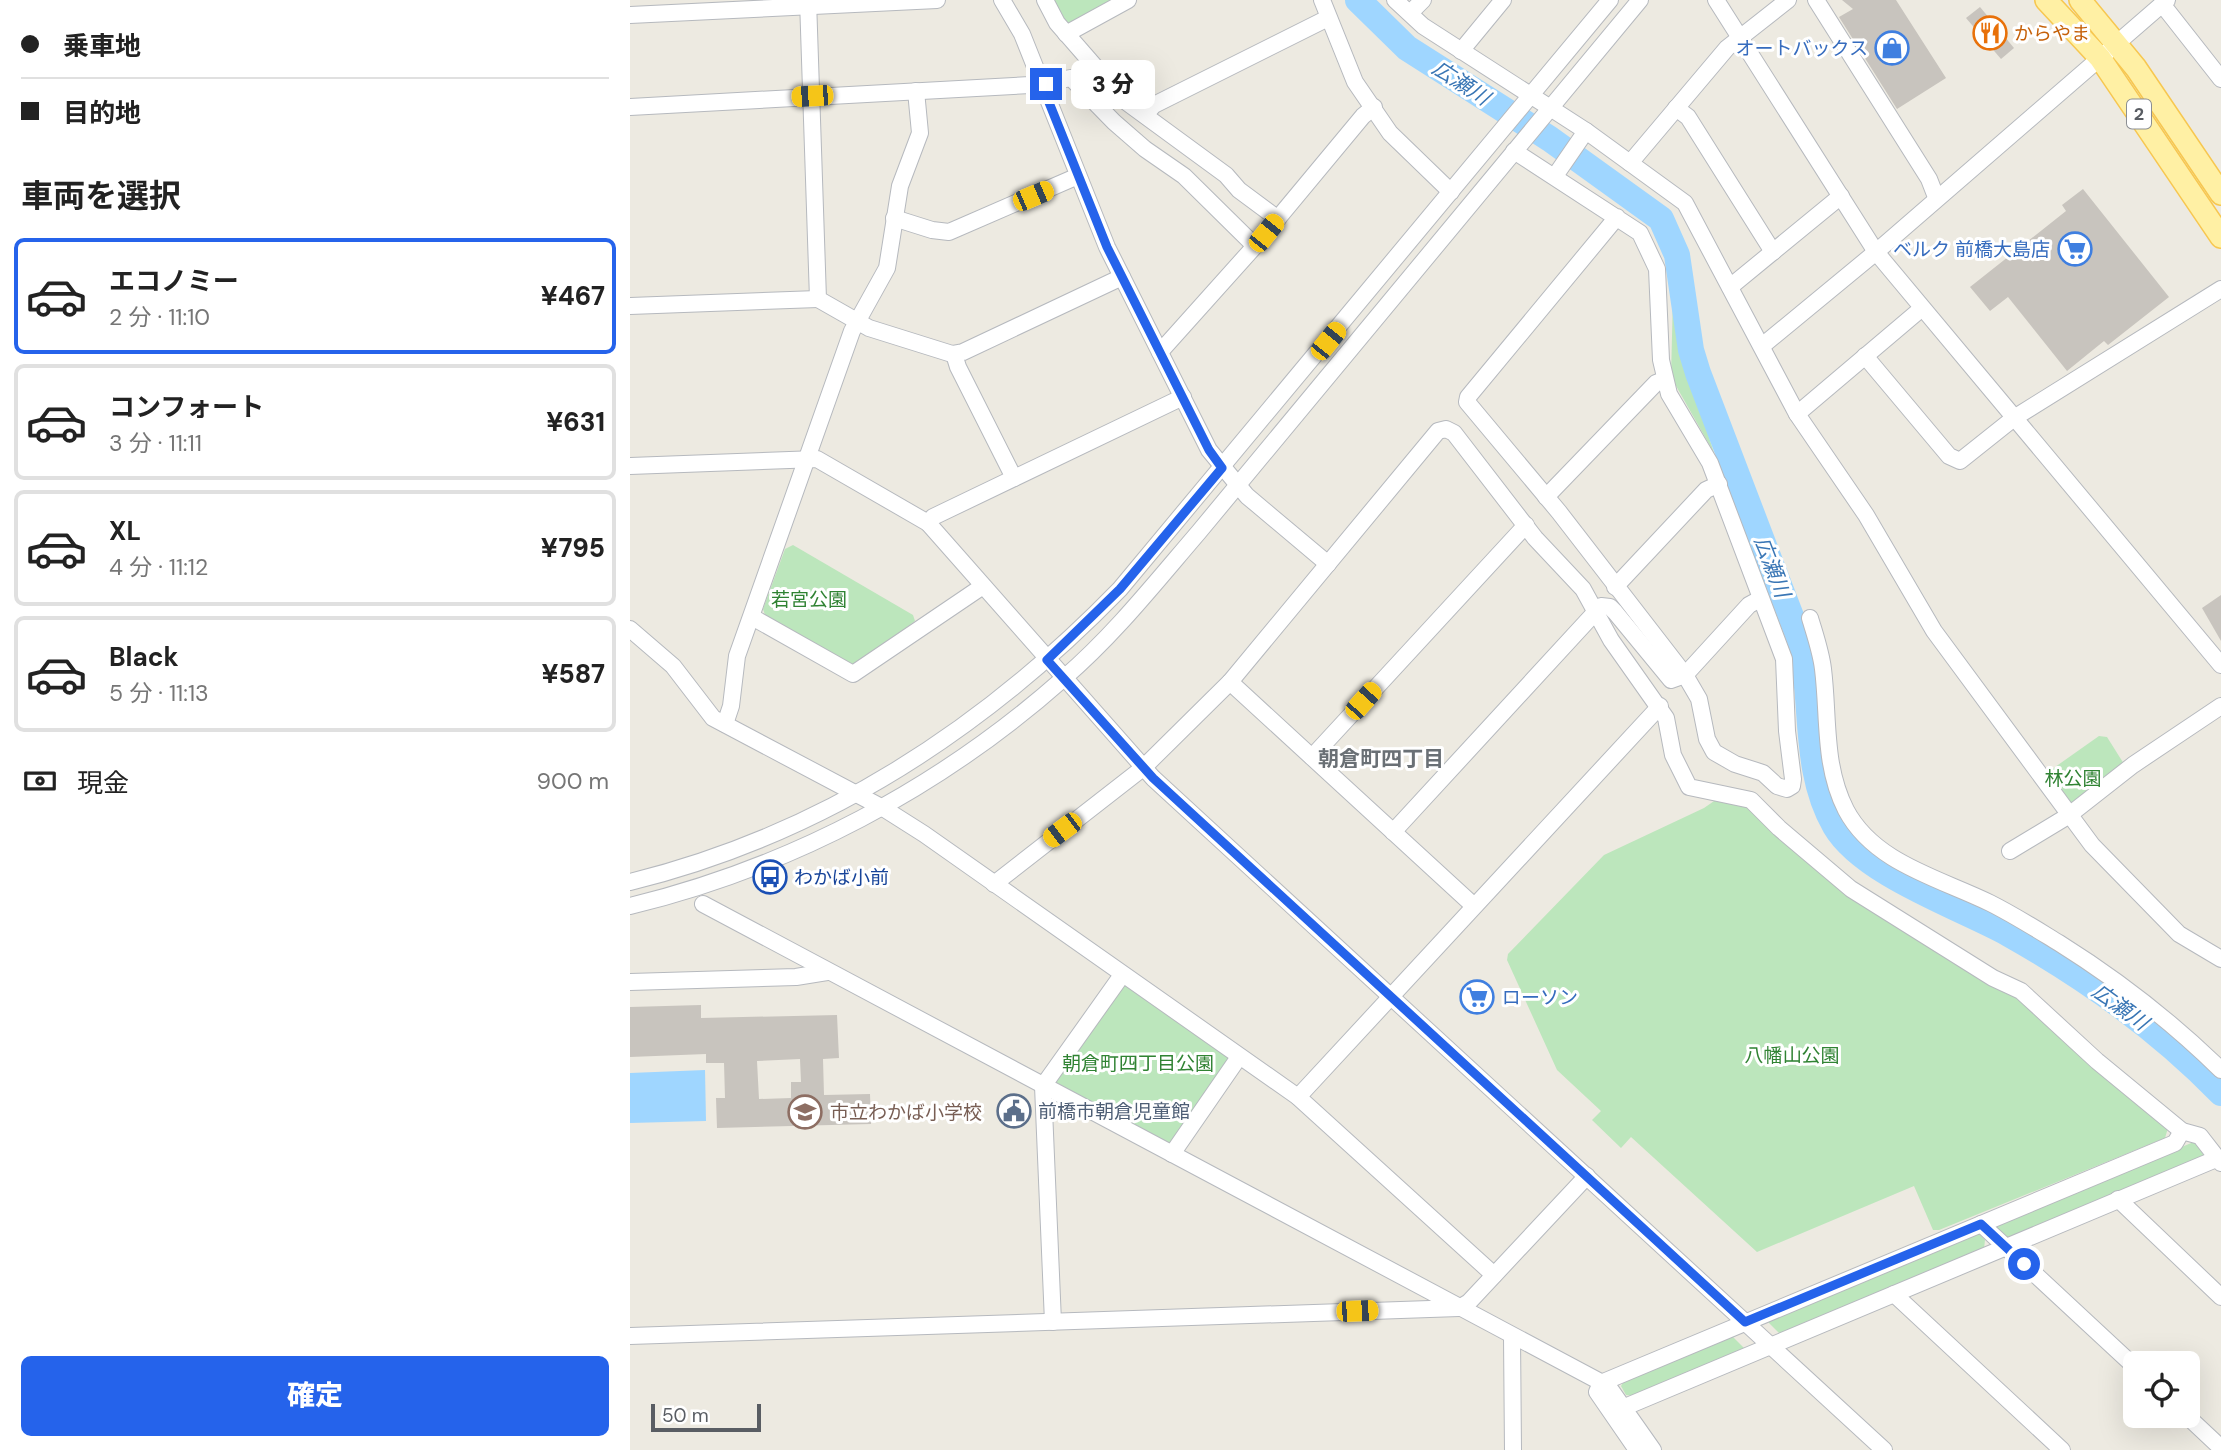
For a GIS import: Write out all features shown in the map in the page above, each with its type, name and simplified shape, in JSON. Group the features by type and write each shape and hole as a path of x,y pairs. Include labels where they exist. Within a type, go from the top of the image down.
{"main road":[{"name":"2","path":"2046,0 2100,58 2221,237"},
{"name":"2","path":"2080,0 2118,43 2221,194"}],"street":[{"path":"630,15 808,3 937,0"},
{"path":"1002,0 1022,34 1078,176 1122,277 1222,468 1237,486 1328,564"},
{"path":"1045,0 1066,34 1117,94 1226,175 1239,190 1278,219"},
{"path":"1066,34 1128,0"},
{"path":"1322,0 1355,82 1390,133 1451,192"},
{"path":"1395,0 1545,113 1581,137 1630,163 1685,203 1797,414 1866,515 1934,631 2068,816 2136,892 2179,934 2221,959"},
{"path":"1410,13 1423,0"},
{"path":"1461,51 1503,0"},
{"path":"630,882 744,846 855,796 931,750 1047,660 1120,589 1610,0"},
{"path":"630,906 702,886 775,860 883,808 967,755 1063,679 1136,606 1640,0"},
{"path":"1716,0 1876,252 2221,665"},
{"path":"1630,163 1739,37 1788,0"},
{"path":"1816,0 1929,179 1936,197"},
{"path":"1762,346 1876,252 1936,197 2164,2 2221,79"},
{"path":"808,3 818,299"},
{"path":"1146,115 1154,105 1328,18"},
{"path":"630,107 1042,85 1068,77 1075,80 1114,122 1144,149 1184,176 1255,246"},
{"path":"725,724 731,706 737,656 857,322 887,268 900,186 920,133 916,91"},
{"path":"1160,352 1255,246 1363,116 1374,107"},
{"path":"1676,108 1688,117 1773,252"},
{"path":"1558,172 1581,137"},
{"path":"1519,146 1640,233 1653,256 1664,380 1675,408 1701,447 1719,484 1760,599 1770,614 1784,659 1791,786 1780,788 1763,773 1735,764 1714,752 1707,739 1699,699 1685,675 1546,497 1470,407 1468,397 1617,217"},
{"path":"894,218 932,230 949,232 1078,176"},
{"path":"1730,287 1841,196"},
{"path":"630,306 818,299 857,322 954,354 1122,277"},
{"path":"1865,356 1955,461 1964,459 2014,418 2221,289"},
{"path":"1797,414 1921,309"},
{"path":"954,354 1014,478"},
{"path":"1546,497 1656,383 1664,380"},
{"path":"928,523 933,517 1183,397"},
{"path":"994,884 1143,768 1230,682 1442,429 1454,433 1525,525 1579,584 1611,640 1660,706 1667,720 1674,759 1689,787 1751,800 1779,828 1851,889 1993,978 2021,991 2097,1061 2182,1131 2200,1136 2219,1161 2118,1199 1625,1407"},
{"path":"630,466 809,458 823,461 928,523 1143,768 1884,1450"},
{"path":"1615,587 1706,490 1719,484"},
{"path":"1312,757 1525,525"},
{"path":"752,617 853,674 983,586"},
{"path":"1393,832 1594,611 1606,606 1615,612 1666,678 1675,680 1685,675 1749,606 1760,599"},
{"path":"1811,618 1823,667 1826,721 1835,783 1852,820 1868,839 1895,859 2014,916 2122,984 2185,1035 2221,1070"},
{"path":"630,629 673,666 707,713 855,796 883,808 1298,1097 1494,1275"},
{"path":"1230,682 1474,905"},
{"path":"1298,1097 1660,706"},
{"path":"2010,851 2068,816 2133,765 2221,706"},
{"path":"703,904 1601,1383 1612,1390 1653,1450"},
{"path":"630,982 796,977 827,972"},
{"path":"1053,1322 1043,1086 1122,975"},
{"path":"1172,1154 1239,1057"},
{"path":"1637,1450 1597,1392 1601,1383 2175,1143 2182,1131"},
{"path":"630,1336 1459,1308 1469,1302 1587,1176"},
{"path":"2118,1199 2221,1297"},
{"path":"1981,1224 2123,1356"},
{"path":"1894,1294 2062,1450"},
{"path":"1512,1336 1513,1450"},
{"path":"2199,1428 2219,1447"}],"green space":[{"path":"1052,0 1123,0 1071,27 1062,23"},
{"path":"1673,295 1691,380 1714,453 1671,377"},
{"name":"若宮公園","path":"793,545 913,615 915,621 859,664 848,664 766,618 763,609 785,549"},
{"name":"林公園","path":"2099,736 2107,737 2124,764 2072,806 2047,779 2048,772"},
{"name":"八幡山公園","path":"1717,799 1748,804 1902,925 1994,987 2014,994 2168,1128 2165,1138 1939,1230 1933,1230 1914,1186 1757,1252 1631,1137 1621,1148 1592,1120 1601,1111 1557,1070 1507,960 1508,954 1604,855 1704,808"},
{"name":"朝倉町四丁目公園","path":"1123,980 1232,1058 1169,1148 1050,1084"},
{"path":"2196,1141 2204,1156 2016,1237 2003,1237 1995,1232 1995,1226"},
{"path":"1978,1233 1985,1240 1984,1249 1780,1334 1766,1320"},
{"path":"1731,1335 1746,1350 1633,1396 1626,1395 1621,1386 1624,1381"}],"water":[{"path":"705,1070 706,1121 630,1123 630,1073"}],"building":[{"name":"オートバックス","path":"1842,0 1896,0 1946,78 1897,109 1839,17 1853,9"},
{"name":"からやま","path":"1980,7 2014,48 2001,59 1966,18"},
{"name":"ベルク 前橋大島店","path":"2083,189 2169,297 2108,345 2104,341 2067,371 2008,297 1990,311 1970,287 2066,211 2062,205"},
{"path":"2221,595 2221,641 2202,608"},
{"path":"701,1005 701,1018 837,1015 839,1058 823,1059 824,1095 870,1094 871,1124 717,1128 716,1098 725,1098 724,1063 706,1063 706,1054 630,1057 630,1007","holes":["800,1059 801,1082 791,1082 791,1098 759,1099 757,1061"]}],"waterway":[{"name":"広瀬川","path":"1358,0 1407,48 1550,139 1661,219 1677,255 1691,350 1698,373 1800,640 1813,758 1825,804 1835,826 1849,843 1889,874 2009,934 2094,987 2173,1047 2221,1093"}],"place":[{"name":"からやま","path":"1990,33"},
{"name":"オートバックス","path":"1892,48"},
{"name":"ベルク 前橋大島店","path":"2075,249"},
{"name":"わかば小前","path":"770,877"},
{"name":"ローソン","path":"1477,997"},
{"name":"前橋市朝倉児童館","path":"1014,1111"},
{"name":"市立わかば小学校","path":"805,1112"}],"district":[{"name":"朝倉町四丁目","path":"1381,759"}],"route":[{"path":"1046,84 1042,85 1107,247 1209,450 1222,468 1120,589 1047,660 1153,778 1745,1322 1981,1224 2024,1264"}]}
